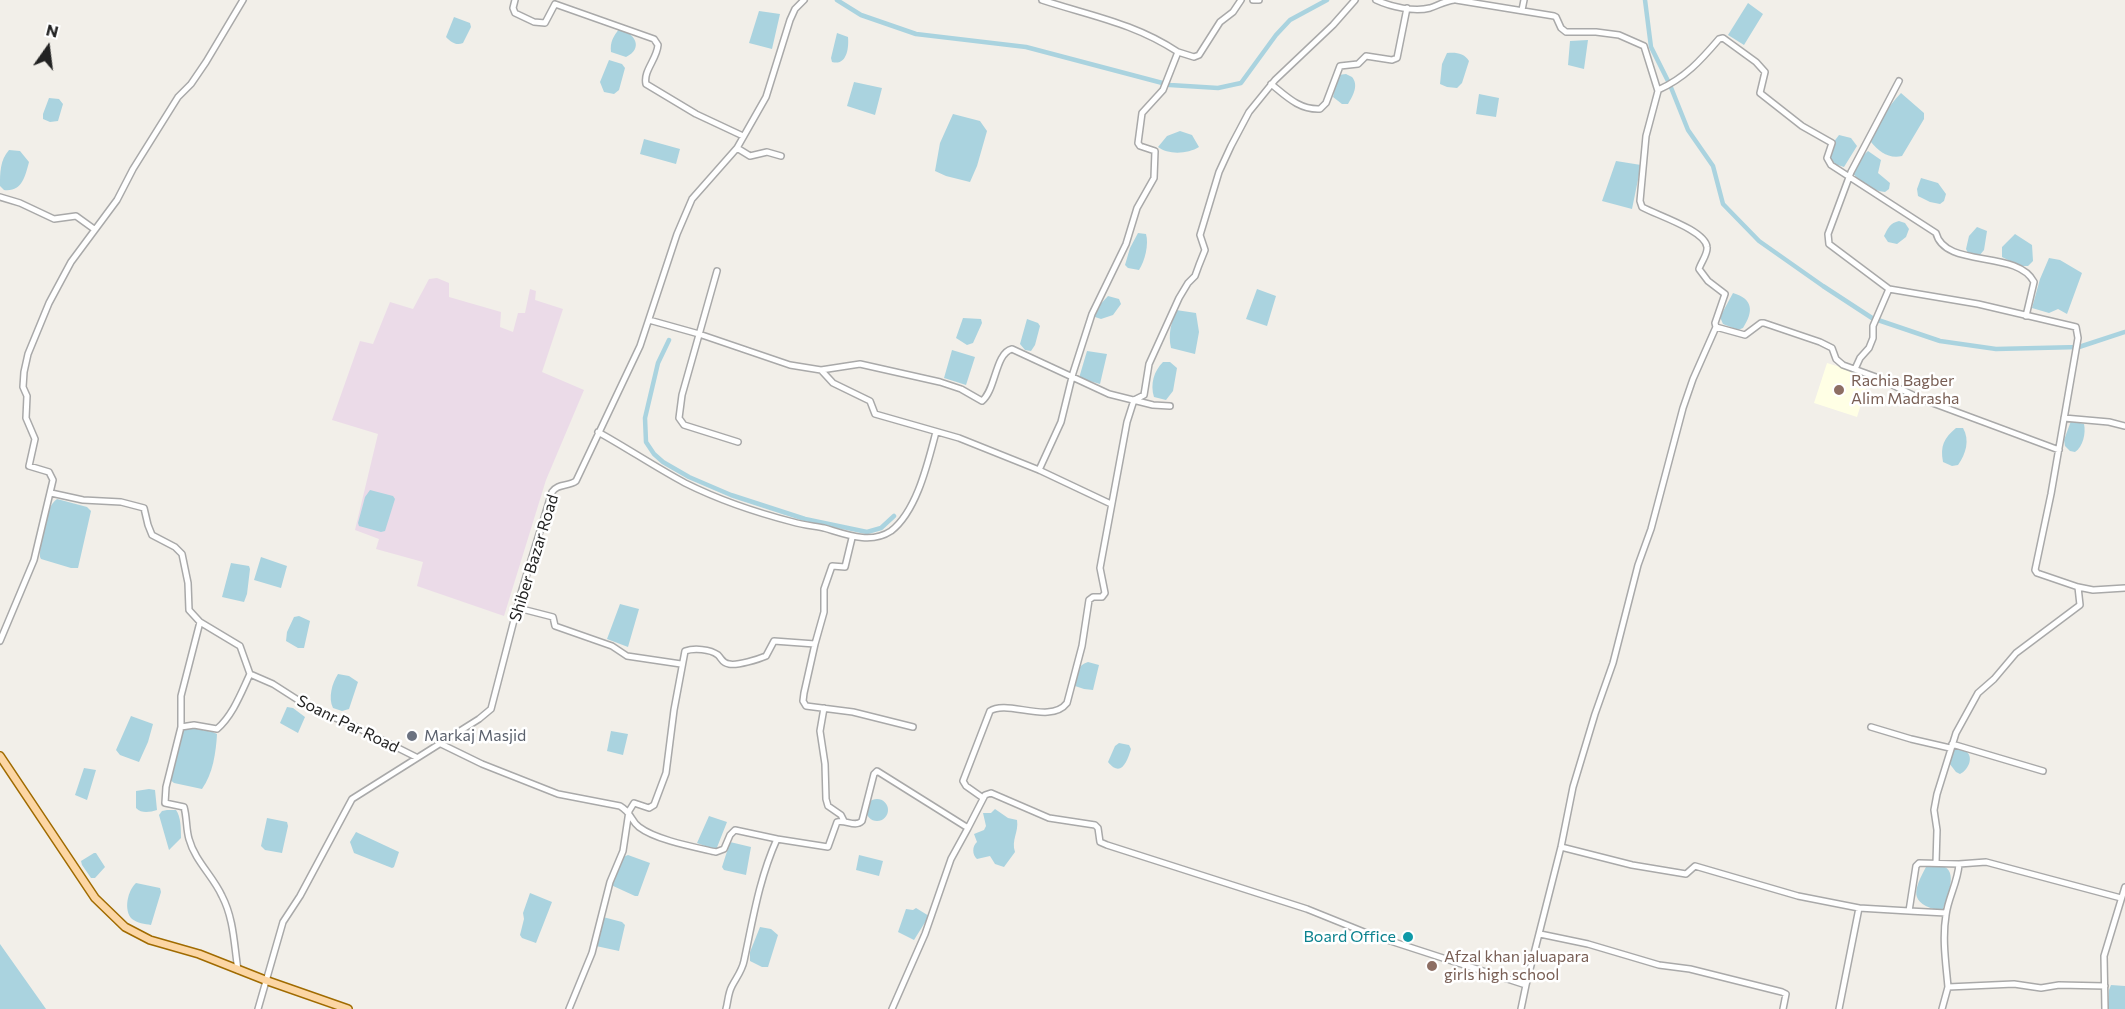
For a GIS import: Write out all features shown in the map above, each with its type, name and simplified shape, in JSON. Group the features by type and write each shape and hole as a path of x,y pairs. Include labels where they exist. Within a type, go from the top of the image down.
{"main road":[{"path":"0,756 94,898 114,918 150,940 199,954 348,1009"}],"street":[{"path":"0,640 34,560 53,480 51,474 29,466 34,439 26,418 27,396 23,387 28,354 53,296 71,262 117,200 178,96 191,84 206,62 243,0"},
{"path":"515,0 513,5 515,13 534,22 545,23 555,4 654,39 658,45 657,51 646,76 646,84 696,114 743,136"},
{"name":"Shiber Bazar Road","path":"258,1009 283,922 300,896 349,803 361,792 479,719 490,709 552,492 558,486 576,481 640,346 677,234 692,199 736,148 766,97 790,20 795,9 804,0"},
{"path":"1042,0 1110,19 1152,36 1178,52 1194,57 1199,55 1220,22 1233,12 1240,0"},
{"path":"1253,0 1259,0"},
{"path":"983,798 966,786 963,781 990,711 994,708 1029,712 1058,710 1066,703 1082,646 1089,600 1093,597 1102,597 1105,593 1100,568 1127,422 1134,400 1144,395 1149,364 1179,298 1195,276 1204,250 1200,235 1219,172 1249,112 1271,84 1333,26 1355,0"},
{"path":"1376,0 1407,8 1429,8 1455,0 1522,10 1556,17 1561,28 1566,32 1619,35 1642,44 1650,60 1653,79 1658,90 1646,136 1640,201 1642,207 1680,224 1701,237 1706,244 1706,253 1699,267 1700,271 1708,281 1725,294 1715,323 1716,327 1683,408 1651,529 1638,565 1613,663 1573,787 1561,847 1521,1009"},
{"path":"1522,10 1524,0"},
{"path":"1271,84 1297,104 1316,109 1322,108 1340,66 1358,64 1365,56 1392,60 1397,58 1407,8"},
{"path":"1658,90 1675,82 1692,69 1719,39 1723,39 1756,62 1765,72 1760,93 1802,126 1832,143 1828,161 1936,233 1938,241 1945,247 1957,253 2006,264 2026,273 2034,282 2026,316"},
{"path":"1039,470 1061,422 1072,376 1092,314 1126,244 1137,208 1154,178 1155,151 1139,145 1140,128 1144,110 1163,90 1178,52"},
{"path":"1899,81 1849,177 1828,234 1829,244 1889,289 1978,304 2076,327 2078,338 2035,570 2037,573 2078,587 2101,590 2125,588"},
{"path":"736,148 750,156 767,152 781,156"},
{"path":"0,197 20,203 50,218 76,216 94,229"},
{"path":"717,271 682,395 679,418 684,425 738,442"},
{"path":"1855,369 1860,357 1869,348 1873,338 1872,329 1889,289"},
{"path":"649,320 699,334 790,365 822,370 860,364 951,385 982,401 988,394 1004,354 1009,349 1016,350 1109,394 1170,406"},
{"path":"1716,327 1745,335 1764,322 1821,342 1833,350 1838,362 1919,398 2059,450"},
{"path":"822,370 833,383 870,401 875,414 959,438 1039,470 1111,504"},
{"path":"2064,418 2109,422 2125,426"},
{"path":"598,432 686,483 792,522 824,528 852,538 874,537 890,531 910,507 924,476 936,432"},
{"path":"51,493 83,500 121,502 144,508 147,525 153,535 175,547 182,554 188,583 189,609 200,622 240,646 250,674 234,708 224,723 217,729 194,725 182,727"},
{"path":"852,538 845,567 832,566 824,589 824,612 803,701 811,707 853,712 913,727"},
{"path":"1936,863 1937,831 1934,810 1951,746 1978,693 1994,679 2016,653 2080,605 2078,587"},
{"path":"518,608 553,617 555,626 612,646 627,656 681,664"},
{"path":"200,622 181,696 182,727 166,787 165,803 184,807 189,838 194,850 228,908 238,970"},
{"path":"569,1009 592,953 610,882 623,851 629,812 634,804 649,808 655,803 666,773 681,664 685,651 710,652 717,655 724,663 733,665 766,656 774,640 815,644"},
{"name":"Soanr Par Road","path":"250,674 273,684 312,709 348,723 416,757"},
{"path":"824,708 820,732 825,764 825,799 828,806 841,815 844,821"},
{"path":"1871,727 1911,740 1951,746 2043,771"},
{"path":"439,743 482,764 558,794 579,800 620,806 629,812 633,821 646,832 716,852 724,849 730,835 735,830 828,847 837,822 855,824 862,821 873,774 877,771 968,828"},
{"path":"892,1009 925,934 951,859 987,793 1049,818 1095,825 1098,828 1100,842 1107,845 1307,909 1369,934 1526,985"},
{"path":"726,1009 731,988 743,964 759,884 777,839"},
{"path":"1561,847 1632,865 1686,874 1695,866 1798,896 1859,908 1946,913"},
{"path":"1909,911 1918,864 1986,862 2121,898"},
{"path":"1942,1009 1948,987 1944,931 1946,913 1958,875 1959,864"},
{"path":"2105,1009 2104,956 2125,887"},
{"path":"1839,1009 1859,908"},
{"path":"1540,934 1588,944 1659,965 1690,969 1782,992 1786,994 1783,1009"},
{"path":"1948,987 2014,984 2041,988 2059,985 2106,986"}],"shaded area":[{"path":"437,278 449,283 449,297 501,312 500,327 513,332 518,313 525,313 530,289 536,291 535,300 563,309 542,372 584,390 546,480 504,616 417,586 423,562 376,549 379,539 355,530 378,434 332,420 360,341 373,344 390,302 413,309 429,279"},
{"name":"Rachia Bagber Alim Madrasha","path":"1827,363 1870,376 1857,417 1814,403"}],"water":[{"path":"1748,3 1763,14 1744,45 1728,35"},
{"path":"759,11 780,14 772,49 749,43"},
{"path":"454,17 470,23 471,27 463,43 460,44 446,37"},
{"path":"619,29 633,37 636,45 632,53 626,57 611,52 612,40"},
{"path":"837,33 848,37 848,41 844,59 837,63 832,62 831,58"},
{"path":"1588,40 1584,69 1568,65 1570,41"},
{"path":"1447,53 1465,56 1469,61 1462,83 1457,88 1440,84 1442,64"},
{"path":"609,60 622,64 625,68 619,90 614,94 604,92 600,82"},
{"path":"1346,74 1352,77 1355,87 1348,104 1342,104 1333,97 1338,75"},
{"path":"854,82 882,88 875,115 847,106"},
{"path":"1901,93 1924,113 1924,119 1902,156 1889,156 1871,142 1883,116"},
{"path":"1479,94 1499,98 1496,117 1476,114"},
{"path":"49,98 59,99 63,104 58,121 50,122 43,119"},
{"path":"953,114 980,121 987,131 970,182 935,171 940,143"},
{"path":"1180,131 1192,135 1199,147 1178,153 1158,147 1167,136"},
{"path":"1839,135 1851,138 1857,146 1844,167 1831,163 1829,156 1833,143"},
{"path":"644,139 680,149 676,164 640,154"},
{"path":"9,150 20,151 29,162 19,186 15,189 4,190 0,186 0,172 2,162"},
{"path":"1868,151 1881,160 1878,173 1890,183 1889,189 1885,192 1871,188 1853,174 1859,159"},
{"path":"1616,161 1641,165 1632,209 1602,201"},
{"path":"1921,178 1938,183 1946,194 1944,201 1940,204 1918,196 1917,189"},
{"path":"1899,221 1905,223 1909,229 1906,237 1897,244 1888,242 1884,236 1891,225"},
{"path":"1977,227 1987,231 1984,250 1979,256 1968,253 1966,249 1969,236"},
{"path":"1138,233 1146,234 1147,243 1145,257 1139,270 1128,268 1125,265"},
{"path":"2015,234 2032,245 2033,261 2028,266 2020,266 2002,257 2002,247"},
{"path":"2049,258 2060,260 2082,273 2067,314 2058,309 2049,313 2032,308"},
{"path":"1257,289 1276,296 1267,326 1246,319"},
{"path":"1733,293 1745,299 1750,306 1747,322 1743,328 1738,330 1723,324 1720,317"},
{"path":"1108,296 1119,299 1121,304 1113,315 1101,319 1095,317 1095,310"},
{"path":"1176,310 1196,313 1199,332 1195,354 1171,348 1170,329"},
{"path":"963,318 981,319 982,323 973,343 967,345 956,338"},
{"path":"1027,319 1040,326 1031,351 1025,350 1020,344"},
{"path":"952,350 975,357 966,385 944,378"},
{"path":"1087,351 1107,354 1100,384 1079,378"},
{"path":"1163,362 1170,362 1177,368 1173,391 1166,400 1154,397 1152,387 1157,369"},
{"path":"2071,421 2084,424 2085,428 2082,443 2075,452 2065,446 2064,440"},
{"path":"1956,428 1963,428 1966,447 1958,465 1952,466 1943,462 1942,451 1948,435"},
{"path":"370,490 393,496 395,499 385,531 359,526 365,497"},
{"path":"57,499 87,507 91,511 78,568 71,568 40,557 46,517"},
{"path":"261,557 287,566 281,588 254,580"},
{"path":"231,563 249,566 250,569 244,602 222,597"},
{"path":"620,604 639,609 628,647 607,639"},
{"path":"299,616 310,621 304,648 298,648 286,641 287,632 294,617"},
{"path":"1088,662 1099,665 1093,690 1075,686 1079,668"},
{"path":"338,674 349,676 358,682 349,709 342,711 333,708 331,700 332,686"},
{"path":"287,707 293,708 305,717 298,733 280,723"},
{"path":"131,716 153,724 139,762 120,755 116,750"},
{"path":"192,728 217,734 211,770 202,789 174,783 169,779 184,729"},
{"path":"611,731 628,734 623,755 607,751"},
{"path":"1119,743 1129,745 1131,749 1123,766 1117,769 1108,762 1115,746"},
{"path":"1957,747 1967,752 1970,758 1967,768 1960,774 1949,763 1952,750"},
{"path":"84,768 96,770 87,800 75,795"},
{"path":"155,790 157,810 141,811 136,808 136,791"},
{"path":"877,799 885,802 888,810 885,818 877,821 869,818 866,810 869,802"},
{"path":"995,809 1008,818 1017,820 1015,852 1004,867 995,864 990,856 977,859 973,853 977,842 974,834 984,830 986,826 983,813 991,813"},
{"path":"176,810 181,827 181,838 169,850 159,815 162,811"},
{"path":"709,816 727,822 716,850 697,843"},
{"path":"267,818 287,822 282,853 265,850 261,846"},
{"path":"356,832 399,852 394,867 354,853 350,842"},
{"path":"730,842 751,847 746,875 724,870 722,867"},
{"path":"94,853 105,867 95,878 91,878 81,861"},
{"path":"628,855 650,863 638,896 611,885 623,857"},
{"path":"859,855 883,861 879,876 856,870"},
{"path":"1927,865 1942,866 1950,873 1949,892 1941,911 1923,904 1918,900 1916,894"},
{"path":"136,883 160,888 161,892 151,925 136,921 129,915 128,900"},
{"path":"530,893 552,902 536,943 520,935 524,919 523,913"},
{"path":"916,908 929,916 914,940 898,932 906,909"},
{"path":"603,917 625,925 619,951 596,946"},
{"path":"760,927 771,929 778,935 768,967 762,967 750,961 750,952"},
{"path":"0,944 46,1009 0,1009"},
{"path":"2111,985 2125,986 2125,1009 2108,1009"}],"waterway":[{"path":"837,0 861,15 916,34 1026,47 1170,85 1218,88 1241,83 1276,35 1290,20 1327,0"},
{"path":"1645,0 1651,47 1670,85 1688,130 1713,166 1723,204 1759,241 1823,286 1872,318 1940,341 1996,349 2079,347 2125,332"},
{"path":"669,340 658,363 645,418 646,442 663,462 689,477 731,495 805,519 867,532 881,528 894,516"}],"place":[{"name":"Rachia Bagber Alim Madrasha","path":"1839,390"},
{"name":"Markaj Masjid","path":"412,736"},
{"name":"Board Office","path":"1408,937"},
{"name":"Afzal khan jaluapara girls high school","path":"1432,966"}]}
